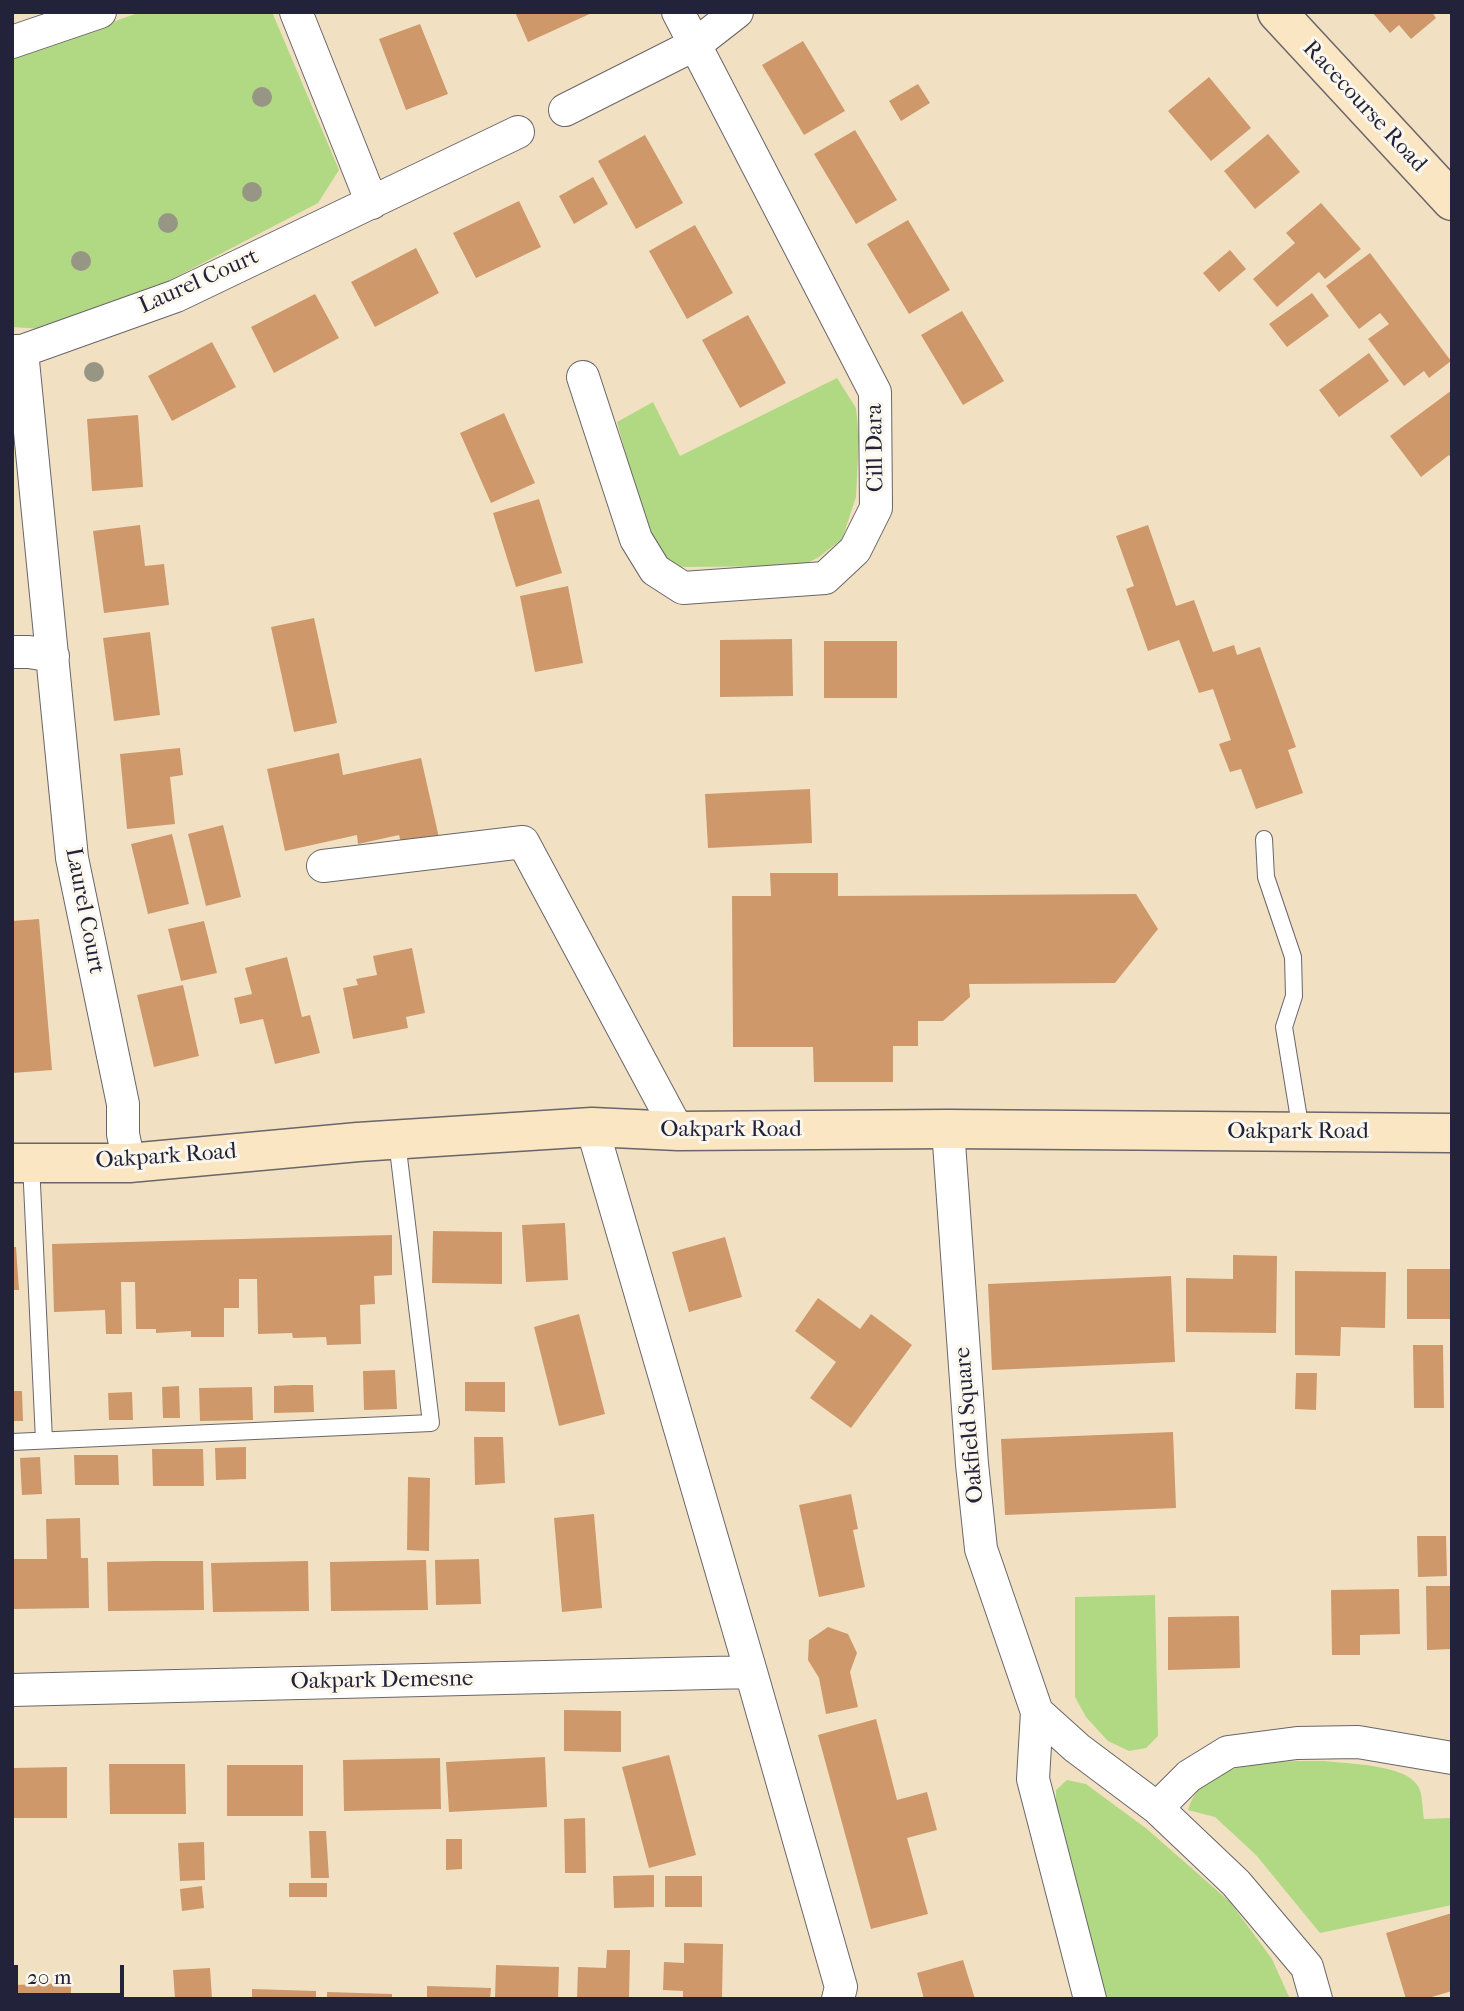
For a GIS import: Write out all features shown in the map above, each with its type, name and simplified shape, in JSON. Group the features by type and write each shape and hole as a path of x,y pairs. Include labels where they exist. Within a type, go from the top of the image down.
{"main road":[{"name":"Racecourse Road","path":"1277,12 1452,201"},
{"name":"Oakpark Road","path":"22,1163 129,1163 358,1142 592,1127 678,1131 948,1129 1452,1133"}],"street":[{"path":"12,43 100,12"},
{"path":"296,12 372,202"},
{"path":"678,12 696,44"},
{"path":"565,110 696,44 737,12"},
{"name":"Cill Dara","path":"583,377 636,539 655,570 683,589 825,579 855,550 876,508 875,392 696,44"},
{"name":"Laurel Court","path":"129,1163 123,1133 123,1104 72,858 53,656 17,351 176,296 518,132"},
{"path":"12,652 53,656"},
{"path":"323,866 523,842 678,1131"},
{"path":"592,1127 841,1987 838,1999"},
{"name":"Oakfield Square","path":"948,1129 972,1464 981,1549 1037,1712 1033,1779 1090,1999"},
{"name":"Oakpark Demesne","path":"12,1690 751,1672"},
{"name":"Oakfield Square","path":"1037,1712 1077,1748 1157,1808 1236,1883 1307,1967 1316,1999"},
{"path":"1157,1808 1189,1776 1228,1752 1297,1742 1358,1742 1452,1758"}],"lane":[{"path":"1264,839 1266,877 1293,957 1294,996 1284,1027 1301,1131"},
{"path":"12,1442 431,1423 397,1140"},
{"path":"22,1163 44,1440"}],"green space":[{"path":"141,12 272,12 339,170 318,203 153,289 43,329 12,327 12,57"},
{"path":"837,378 856,408 859,438 856,497 842,539 819,557 801,566 680,567 659,556 648,536 617,422 653,402 680,456"},
{"path":"1155,1595 1158,1736 1146,1748 1129,1751 1108,1741 1086,1717 1075,1697 1075,1597"},
{"path":"1324,1761 1375,1766 1401,1773 1420,1789 1424,1819 1452,1818 1452,1905 1320,1933 1256,1855 1215,1817 1188,1810 1197,1793 1210,1780 1226,1772 1265,1763"},
{"path":"1067,1780 1086,1784 1147,1829 1230,1902 1272,1959 1290,1999 1101,1999 1056,1809 1056,1790"}],"building":[{"path":"515,12 594,12 528,42"},
{"path":"1372,12 1432,12 1436,18 1411,39 1399,25 1390,33"},
{"path":"420,24 448,94 406,110 379,39"},
{"path":"803,41 845,111 804,135 762,65"},
{"path":"1209,77 1251,128 1211,161 1168,111"},
{"path":"918,84 930,103 901,121 889,101"},
{"path":"855,130 897,200 856,224 814,154"},
{"path":"1268,134 1300,172 1255,209 1224,171"},
{"path":"645,135 683,203 636,229 598,161"},
{"path":"593,177 608,204 574,224 559,196"},
{"path":"519,201 541,247 476,278 453,233"},
{"path":"1321,203 1361,249 1325,279 1319,272 1277,307 1253,279 1295,243 1286,233"},
{"path":"908,220 950,290 909,314 867,244"},
{"path":"695,225 733,293 687,319 649,251"},
{"path":"416,248 439,293 375,327 351,282"},
{"path":"1230,250 1246,269 1219,292 1203,273"},
{"path":"1370,253 1451,361 1429,378 1424,371 1404,386 1368,339 1389,324 1380,313 1359,329 1326,286"},
{"path":"1312,293 1329,316 1287,347 1269,324"},
{"path":"315,294 339,338 274,373 251,327"},
{"path":"962,311 1004,381 963,405 921,335"},
{"path":"748,315 786,383 740,408 702,340"},
{"path":"212,342 236,387 172,421 148,376"},
{"path":"1369,353 1389,381 1339,417 1319,390"},
{"path":"1452,390 1452,459 1449,455 1421,477 1390,436"},
{"path":"504,413 535,483 491,503 460,433"},
{"path":"138,415 143,487 92,491 87,419"},
{"path":"539,499 562,573 516,587 493,513"},
{"path":"140,525 145,566 164,564 169,605 104,613 93,531"},
{"path":"1148,525 1176,606 1194,600 1213,652 1234,645 1237,655 1260,647 1296,747 1288,750 1303,793 1256,809 1241,769 1230,772 1219,744 1231,740 1213,689 1199,693 1179,640 1148,651 1126,589 1134,586 1116,536"},
{"path":"568,586 583,663 535,672 520,596"},
{"path":"314,618 337,723 294,732 271,627"},
{"path":"150,632 160,715 114,721 103,638"},
{"path":"792,639 793,696 720,697 720,640"},
{"path":"824,641 897,641 897,698 824,698"},
{"path":"180,748 183,775 170,777 175,824 127,829 120,754"},
{"path":"339,753 343,775 421,758 440,842 403,851 399,835 358,844 357,835 285,851 267,769"},
{"path":"810,789 812,843 708,848 705,794"},
{"path":"223,825 241,897 206,906 188,834"},
{"path":"172,834 189,904 148,914 131,844"},
{"path":"770,873 838,873 838,896 1136,894 1158,929 1115,983 969,984 970,997 943,1021 918,1021 918,1046 893,1046 893,1082 814,1082 813,1047 733,1047 732,896 771,896"},
{"path":"39,919 52,1070 12,1073 12,921"},
{"path":"204,921 217,973 181,981 168,929"},
{"path":"412,948 425,1013 406,1017 408,1028 353,1039 343,988 358,985 356,979 377,975 373,956"},
{"path":"287,957 302,1017 310,1015 320,1053 275,1064 263,1019 240,1024 234,998 252,994 245,968"},
{"path":"183,985 199,1056 154,1067 137,995"},
{"path":"565,1223 568,1280 526,1282 522,1225"},
{"path":"433,1231 502,1232 502,1284 432,1283"},
{"path":"392,1235 392,1275 374,1276 375,1304 360,1305 361,1344 327,1345 326,1337 293,1338 292,1333 258,1334 257,1279 239,1279 239,1308 224,1308 224,1337 191,1337 191,1331 156,1333 156,1329 136,1329 135,1282 121,1282 122,1334 106,1334 105,1310 54,1312 52,1244"},
{"path":"725,1237 742,1297 689,1312 672,1252"},
{"path":"12,1247 16,1247 19,1290 12,1290"},
{"path":"1233,1255 1277,1256 1276,1333 1186,1332 1186,1278 1233,1279"},
{"path":"1407,1269 1452,1269 1452,1319 1407,1319"},
{"path":"1295,1271 1386,1272 1385,1328 1341,1327 1340,1356 1295,1355"},
{"path":"1171,1276 1175,1362 992,1370 988,1284"},
{"path":"818,1298 860,1329 871,1314 912,1345 851,1428 810,1398 836,1362 795,1331"},
{"path":"579,1314 605,1414 559,1426 534,1327"},
{"path":"1413,1345 1443,1345 1444,1408 1414,1408"},
{"path":"395,1370 397,1409 364,1410 363,1371"},
{"path":"1296,1373 1317,1373 1316,1410 1295,1409"},
{"path":"465,1382 505,1382 505,1412 465,1411"},
{"path":"313,1385 314,1412 274,1413 274,1386"},
{"path":"179,1386 180,1418 163,1418 162,1387"},
{"path":"252,1387 253,1420 200,1421 199,1388"},
{"path":"12,1391 22,1391 23,1421 12,1421"},
{"path":"132,1392 133,1420 109,1420 108,1393"},
{"path":"1173,1432 1176,1508 1005,1515 1001,1439"},
{"path":"474,1437 503,1437 505,1483 475,1485"},
{"path":"246,1447 246,1479 216,1480 215,1448"},
{"path":"152,1449 203,1449 204,1486 153,1486"},
{"path":"74,1455 118,1455 119,1485 75,1485"},
{"path":"40,1457 42,1494 22,1495 20,1458"},
{"path":"408,1477 430,1478 429,1551 407,1550"},
{"path":"851,1494 858,1529 853,1530 865,1587 819,1597 799,1505"},
{"path":"594,1514 602,1608 562,1612 554,1518"},
{"path":"80,1518 81,1558 88,1558 89,1608 12,1609 12,1559 47,1559 46,1519"},
{"path":"1417,1536 1446,1536 1447,1576 1418,1577"},
{"path":"479,1559 481,1604 436,1605 435,1560"},
{"path":"426,1560 428,1610 331,1611 330,1562"},
{"path":"203,1561 204,1610 108,1611 107,1562"},
{"path":"308,1561 309,1611 213,1612 211,1563"},
{"path":"1426,1586 1452,1586 1452,1649 1427,1650"},
{"path":"1399,1589 1400,1634 1360,1635 1360,1655 1332,1655 1331,1590"},
{"path":"1239,1616 1240,1668 1168,1670 1168,1617"},
{"path":"828,1627 848,1634 857,1653 850,1672 858,1707 826,1714 819,1678 808,1660 809,1640"},
{"path":"564,1710 621,1711 621,1752 564,1751"},
{"path":"876,1719 897,1800 927,1792 937,1830 907,1838 928,1914 871,1929 818,1735"},
{"path":"669,1755 696,1855 649,1868 622,1767"},
{"path":"545,1757 547,1807 449,1812 446,1762"},
{"path":"440,1758 441,1809 344,1811 343,1760"},
{"path":"109,1764 185,1764 186,1814 110,1814"},
{"path":"227,1765 303,1765 303,1816 227,1816"},
{"path":"67,1767 67,1818 12,1818 12,1768"},
{"path":"585,1818 586,1873 565,1873 564,1819"},
{"path":"309,1831 326,1831 329,1878 311,1878"},
{"path":"446,1839 462,1839 462,1869 446,1870"},
{"path":"204,1842 205,1880 180,1881 178,1843"},
{"path":"654,1875 654,1907 614,1908 613,1876"},
{"path":"665,1876 702,1876 702,1907 665,1907"},
{"path":"289,1883 327,1883 327,1897 289,1897"},
{"path":"202,1886 204,1908 182,1911 180,1889"},
{"path":"1452,1913 1452,1991 1425,1999 1406,1999 1386,1933"},
{"path":"684,1943 723,1944 722,1999 683,1999 683,1991 663,1990 664,1962 684,1963"},
{"path":"607,1950 630,1950 629,1999 577,1999 578,1967 606,1968"},
{"path":"963,1960 975,1999 924,1999 917,1973"},
{"path":"496,1965 559,1967 558,1999 495,1999"},
{"path":"210,1968 212,1999 175,1999 173,1970"},
{"path":"71,1983 71,1999 12,1999 12,1985"},
{"path":"427,1986 491,1988 490,1999 427,1999"},
{"path":"252,1989 316,1991 316,1999 252,1999"},
{"path":"327,1992 392,1994 392,1999 327,1999"}]}
